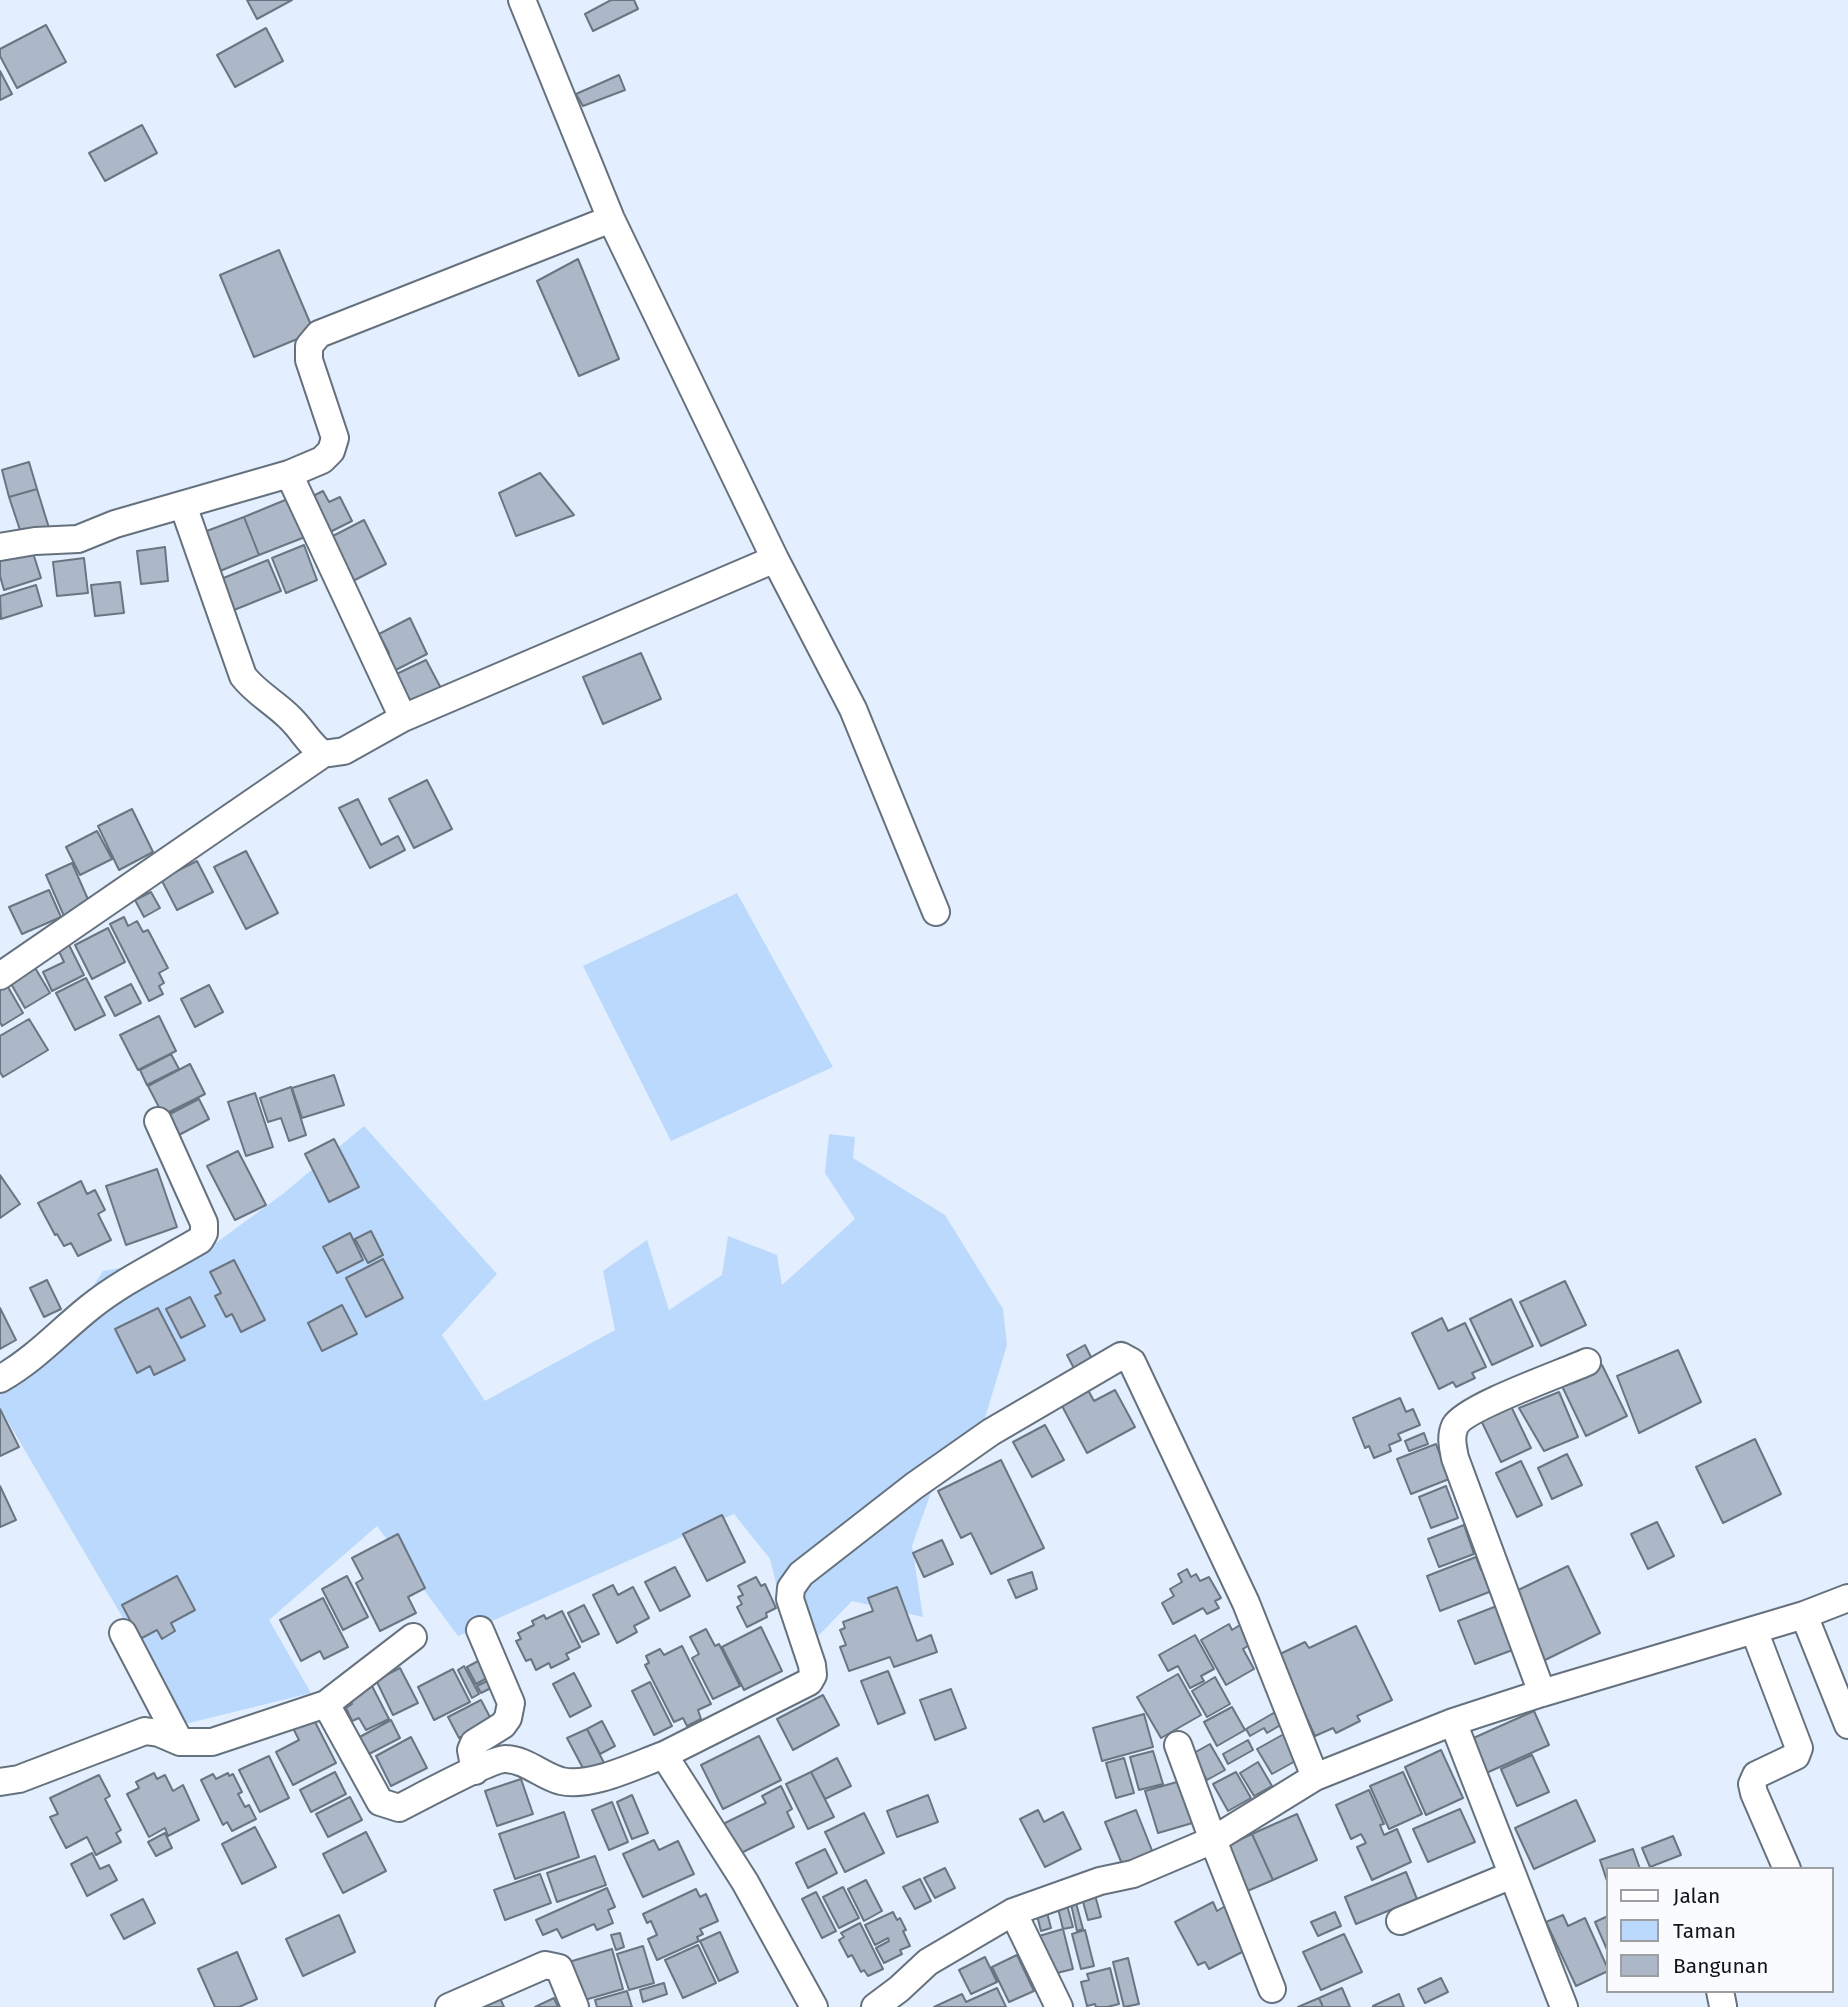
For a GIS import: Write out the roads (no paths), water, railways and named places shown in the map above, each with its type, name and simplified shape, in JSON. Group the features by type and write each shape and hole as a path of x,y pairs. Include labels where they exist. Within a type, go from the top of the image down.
{"street":[{"path":"522,0 611,219 775,559 853,709 936,912"},
{"path":"2,539 78,539 115,524 289,474 322,460 331,451 335,438 309,360 309,345 319,334 611,219"},
{"path":"289,474 402,718"},
{"path":"183,505 243,676 252,688 293,720 313,747 323,754"},
{"path":"0,976 323,754 344,751 402,718 775,559"},
{"path":"0,1379 24,1365 90,1307 123,1284 200,1240 204,1233 204,1223 158,1121"},
{"path":"326,1704 380,1802 390,1807 399,1808 474,1770 505,1758 535,1767 560,1781 584,1782 664,1755 809,1682 813,1675 812,1665 790,1599 791,1588 801,1574 903,1494 978,1441 1121,1356 1132,1362 1246,1603 1315,1777"},
{"path":"1542,1693 1455,1458 1451,1440 1456,1424 1472,1410 1587,1362"},
{"path":"874,2007 899,1989 928,1962 1013,1912 1100,1881 1133,1874 1213,1840 1315,1777 1453,1722 1804,1615 1848,1598"},
{"path":"1804,1615 1848,1724"},
{"path":"474,1770 471,1750 474,1743 503,1725 508,1718 511,1703 480,1630"},
{"path":"1754,1630 1799,1748 1796,1756 1756,1775 1752,1784 1786,1867"},
{"path":"123,1633 180,1742"},
{"path":"0,1782 19,1779 145,1731 159,1733 180,1742 220,1740 326,1704 413,1637"},
{"path":"1453,1722 1564,2007"},
{"path":"1178,1745 1272,1989"},
{"path":"664,1755 745,1882 814,2007"},
{"path":"1401,1921 1513,1875"},
{"path":"1013,1912 1059,2007"},
{"path":"449,2007 545,1965 559,1968 575,2007"}]}
